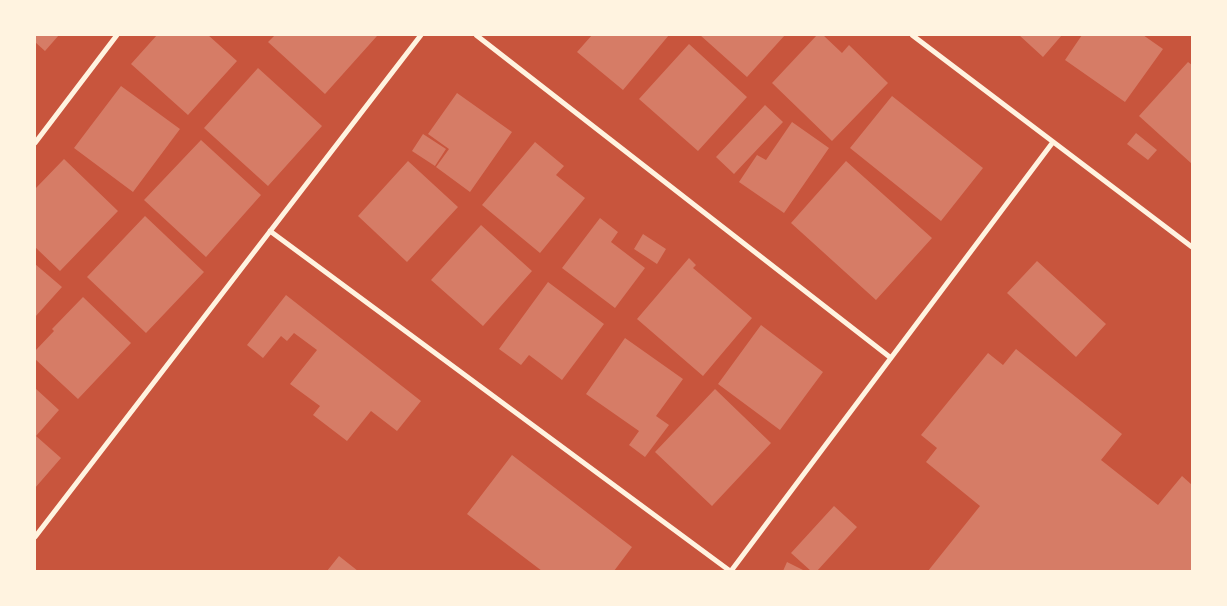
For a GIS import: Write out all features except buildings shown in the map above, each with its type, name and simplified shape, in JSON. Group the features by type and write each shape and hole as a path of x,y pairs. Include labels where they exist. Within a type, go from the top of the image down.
{"street":[{"path":"35,143 117,35"},
{"path":"35,537 421,35"},
{"path":"476,35 891,358"},
{"path":"912,35 1192,247"},
{"path":"270,232 731,571 1053,142"}]}
